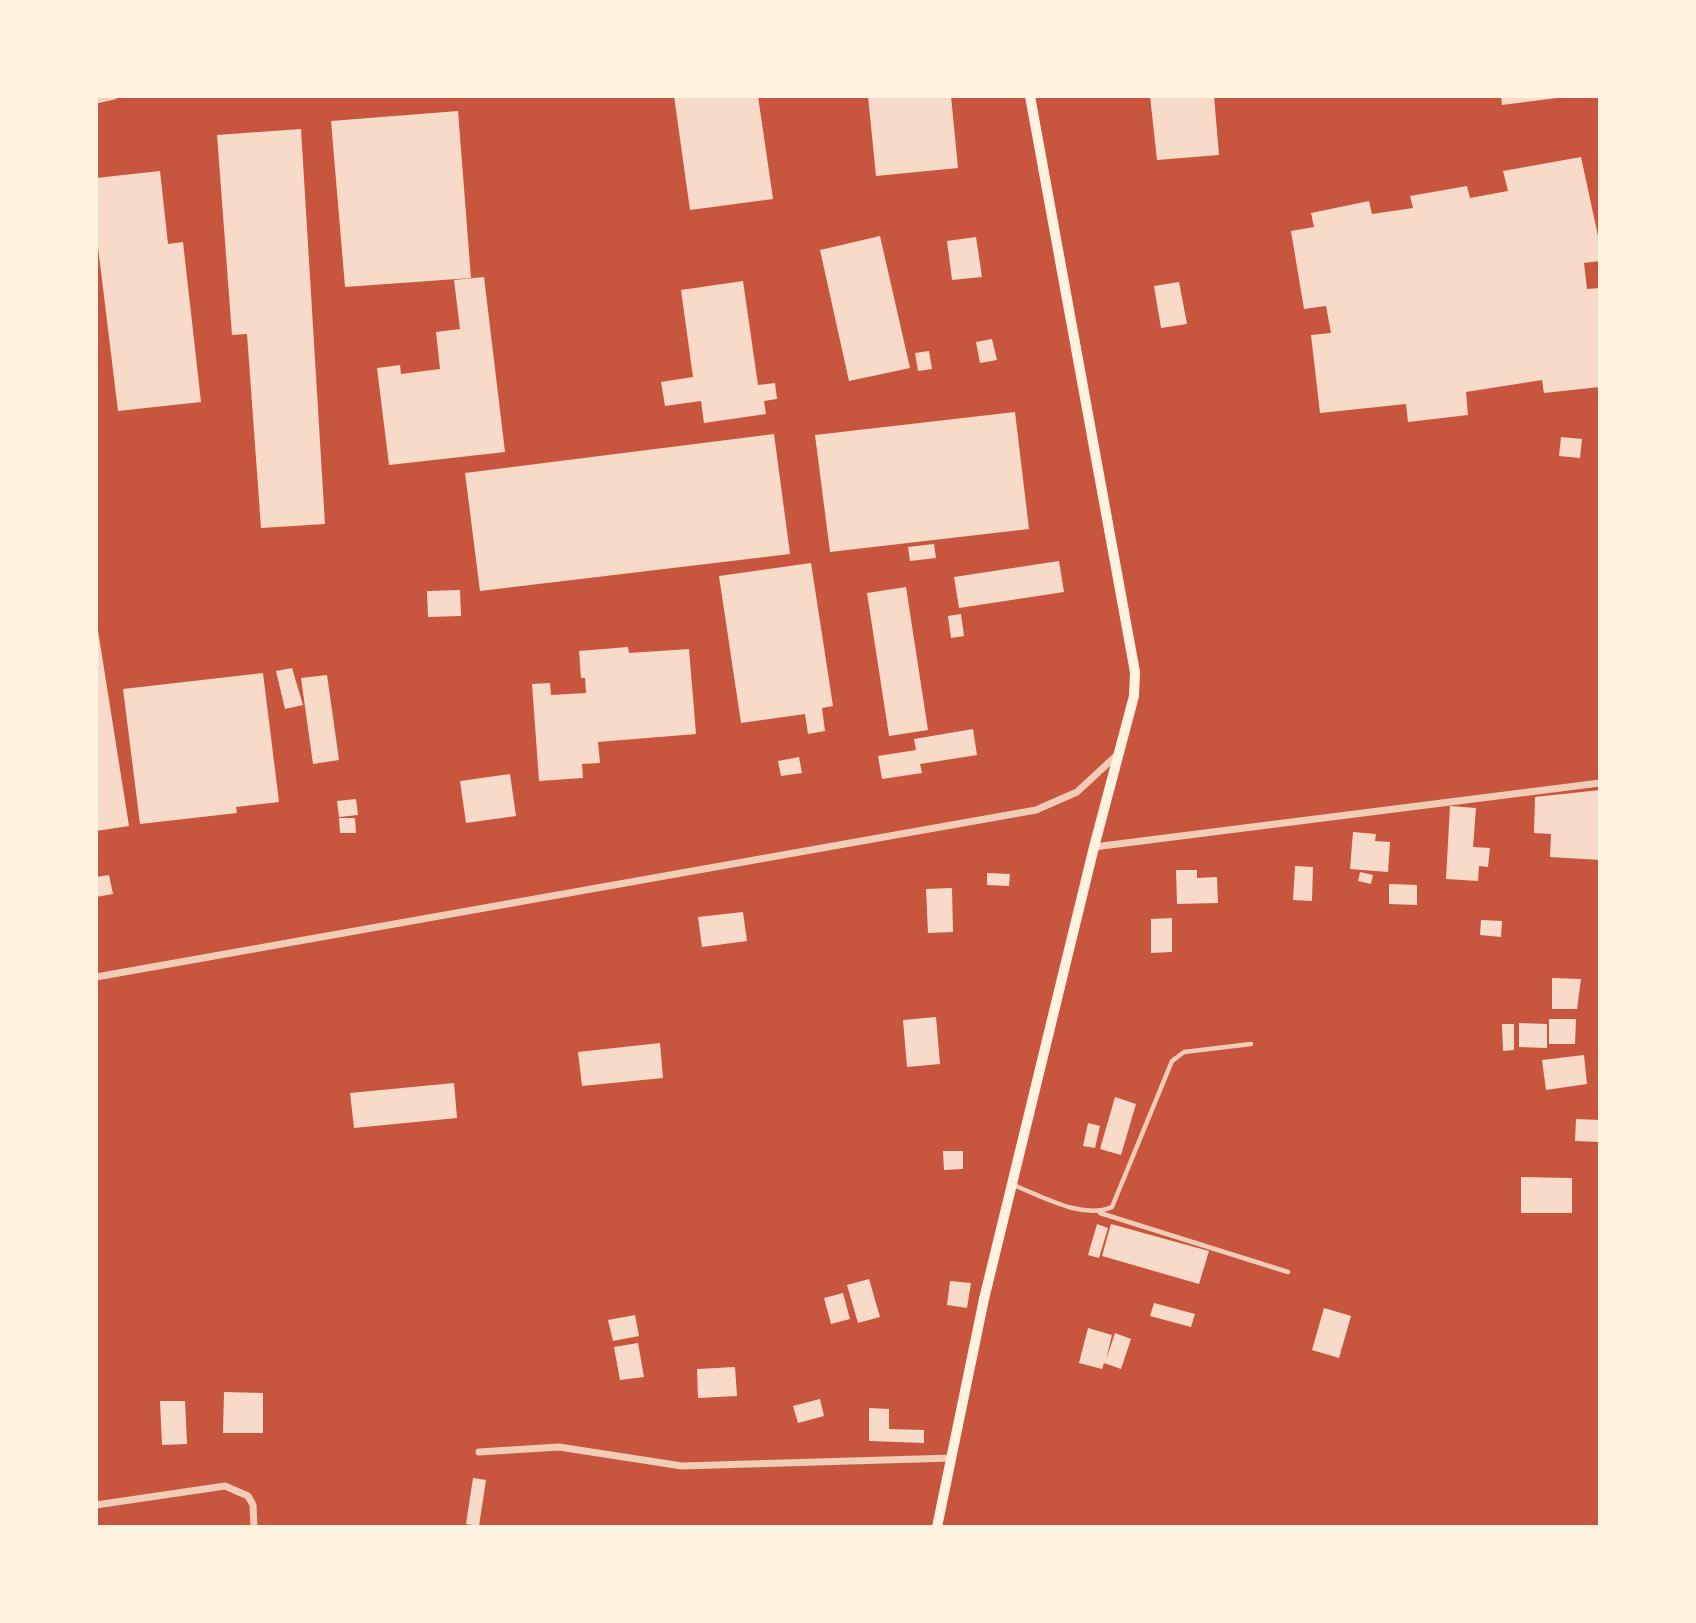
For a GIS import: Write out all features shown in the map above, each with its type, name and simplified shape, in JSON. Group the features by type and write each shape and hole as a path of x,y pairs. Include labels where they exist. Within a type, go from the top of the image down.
{"main road":[{"path":"937,1527 984,1299 1094,847 1134,696 1135,672 1030,96"}],"street":[{"path":"96,100 114,96"},
{"path":"96,977 1036,810 1077,792 1121,751"},
{"path":"1094,847 1600,783"},
{"path":"479,1452 559,1447 682,1466 952,1458"},
{"path":"96,1505 225,1486 248,1496 253,1506 254,1527"}],"lane":[{"path":"1099,1213 1112,1207 1119,1195 1172,1061 1184,1052 1251,1044"},
{"path":"1012,1185 1078,1209 1099,1213 1288,1272"}],"building":[{"path":"674,96 758,96 773,199 690,210"},
{"path":"868,96 951,96 958,168 876,176"},
{"path":"1150,96 1214,96 1219,155 1157,160"},
{"path":"1501,96 1557,96 1557,98 1502,105"},
{"path":"458,111 471,278 345,287 331,121"},
{"path":"301,129 325,524 261,528 247,334 232,335 217,135"},
{"path":"1581,157 1600,245 1600,261 1584,263 1587,289 1600,288 1600,387 1544,393 1542,380 1466,392 1468,415 1408,422 1406,404 1320,413 1311,335 1331,333 1326,306 1304,309 1291,231 1314,227 1311,213 1369,201 1372,214 1413,208 1410,196 1467,186 1470,198 1508,191 1503,171"},
{"path":"160,171 168,244 183,242 201,402 118,411 96,231 96,178"},
{"path":"880,236 910,368 849,381 820,250"},
{"path":"976,237 982,277 952,280 947,241"},
{"path":"484,277 505,452 389,465 377,368 400,365 401,374 440,369 436,332 460,329 454,280"},
{"path":"743,281 758,385 775,383 777,399 764,401 766,414 704,423 701,401 665,406 661,382 693,377 681,290"},
{"path":"1179,282 1187,324 1161,328 1154,286"},
{"path":"992,339 997,360 980,363 976,342"},
{"path":"929,351 932,369 918,371 915,353"},
{"path":"1015,412 1029,529 830,552 815,435"},
{"path":"774,434 790,554 480,591 465,473"},
{"path":"1561,437 1582,439 1580,458 1559,456"},
{"path":"934,544 936,558 910,561 908,547"},
{"path":"1059,561 1064,592 959,608 954,577"},
{"path":"811,563 833,706 822,708 825,731 808,734 805,714 741,723 719,576"},
{"path":"906,587 928,730 889,736 867,593"},
{"path":"460,590 461,616 428,617 427,591"},
{"path":"961,614 964,636 951,638 948,616"},
{"path":"96,618 129,826 96,831"},
{"path":"628,647 629,653 689,649 696,734 598,742 600,763 582,764 583,778 539,781 532,684 550,683 551,695 586,693 585,678 581,678 579,651"},
{"path":"292,668 303,705 285,709 276,671"},
{"path":"263,673 279,802 236,807 237,813 140,824 123,689"},
{"path":"327,675 339,760 313,764 301,678"},
{"path":"973,729 977,755 920,764 922,773 882,779 878,756 916,750 914,739"},
{"path":"799,757 802,773 781,776 778,761"},
{"path":"510,774 516,816 466,823 460,781"},
{"path":"1600,790 1600,860 1550,857 1551,834 1534,833 1535,797"},
{"path":"356,799 358,815 339,817 337,801"},
{"path":"1450,806 1476,808 1473,847 1490,848 1488,867 1479,866 1478,881 1446,879"},
{"path":"339,818 355,818 356,833 340,833"},
{"path":"1353,832 1376,834 1375,841 1390,842 1388,872 1350,869"},
{"path":"1295,866 1313,867 1312,901 1293,900"},
{"path":"1176,870 1197,870 1197,878 1217,877 1218,903 1177,904"},
{"path":"1360,872 1373,875 1371,884 1358,881"},
{"path":"987,873 1010,874 1009,886 987,885"},
{"path":"109,875 113,894 96,897 96,877"},
{"path":"1389,884 1417,885 1417,905 1389,904"},
{"path":"952,888 953,932 928,933 926,889"},
{"path":"743,912 747,941 702,947 698,917"},
{"path":"1172,918 1172,952 1151,953 1151,919"},
{"path":"1481,920 1502,921 1501,937 1480,935"},
{"path":"1552,978 1581,979 1577,1009 1552,1009"},
{"path":"936,1017 940,1064 907,1067 903,1020"},
{"path":"1549,1019 1576,1019 1575,1044 1549,1044"},
{"path":"1519,1023 1547,1024 1547,1048 1519,1047"},
{"path":"1502,1024 1514,1024 1514,1050 1503,1051"},
{"path":"660,1043 663,1078 582,1086 578,1052"},
{"path":"1584,1055 1587,1084 1546,1090 1542,1060"},
{"path":"454,1083 457,1118 354,1128 350,1093"},
{"path":"1115,1097 1136,1104 1121,1155 1100,1149"},
{"path":"1576,1119 1600,1120 1600,1142 1575,1141"},
{"path":"1088,1123 1100,1126 1095,1148 1083,1146"},
{"path":"943,1151 963,1151 963,1169 944,1170"},
{"path":"1521,1177 1572,1178 1572,1213 1521,1213"},
{"path":"1097,1224 1108,1228 1099,1258 1088,1255"},
{"path":"1111,1224 1209,1251 1199,1284 1102,1256"},
{"path":"869,1279 880,1317 858,1323 847,1285"},
{"path":"950,1281 971,1283 967,1308 947,1305"},
{"path":"843,1293 850,1319 831,1324 824,1298"},
{"path":"1154,1303 1195,1314 1191,1327 1150,1316"},
{"path":"1324,1308 1351,1316 1339,1358 1312,1350"},
{"path":"635,1315 639,1336 613,1341 608,1320"},
{"path":"1088,1328 1112,1335 1106,1360 1115,1333 1131,1339 1121,1369 1104,1363 1102,1369 1079,1363"},
{"path":"638,1343 644,1377 620,1380 614,1347"},
{"path":"735,1367 737,1396 698,1398 697,1369"},
{"path":"224,1392 263,1393 263,1433 223,1433"},
{"path":"820,1399 824,1416 798,1423 793,1406"},
{"path":"160,1401 185,1401 187,1444 162,1445"},
{"path":"869,1408 889,1409 889,1429 924,1430 924,1443 869,1441"},
{"path":"473,1478 486,1480 479,1526 466,1524"}]}
